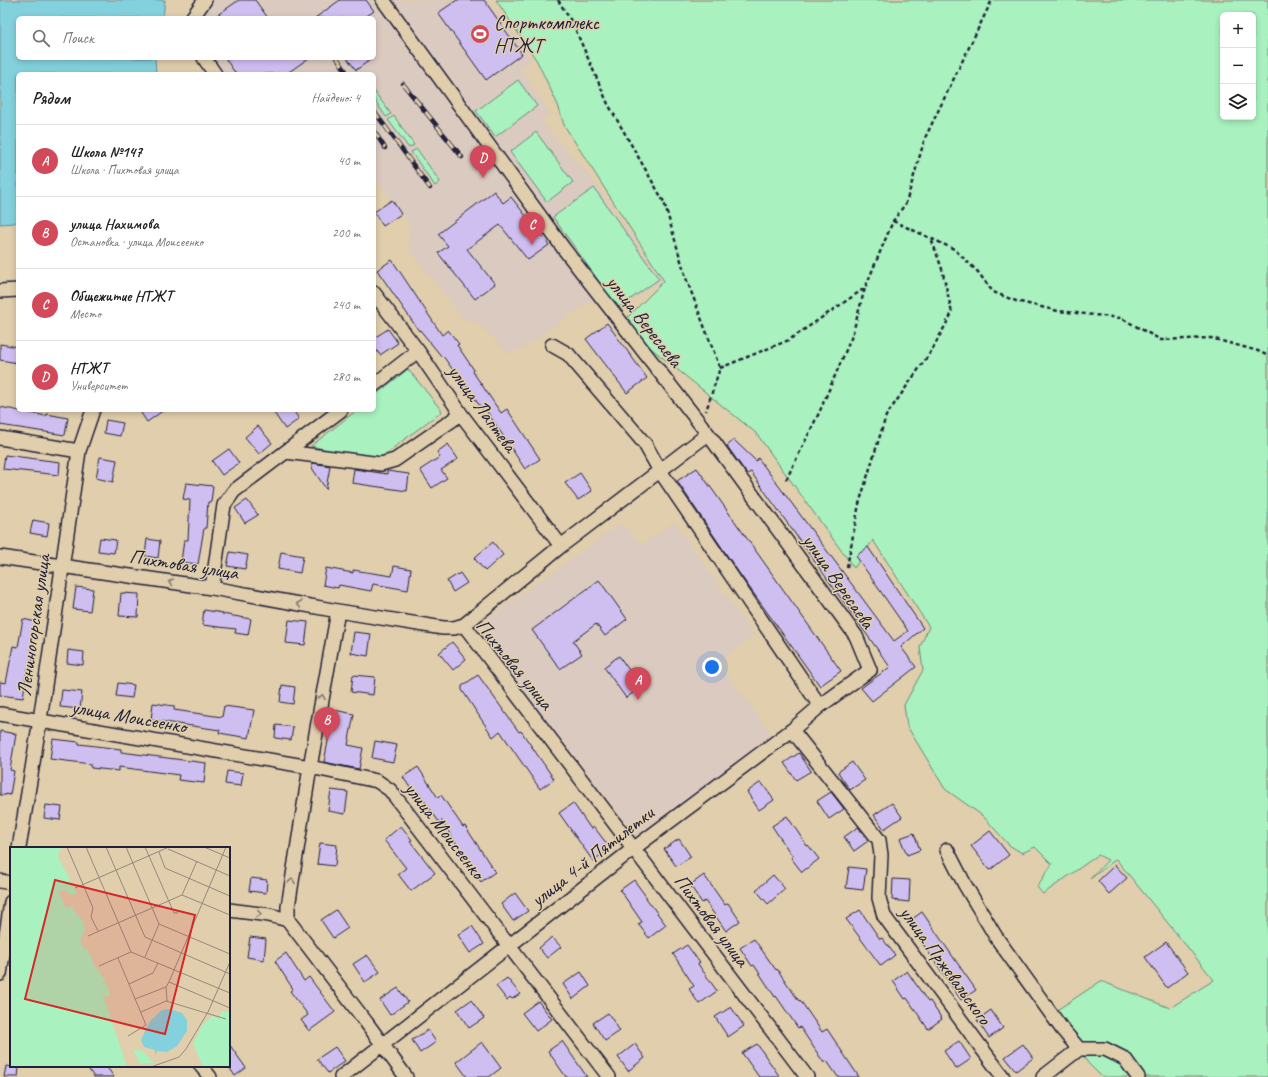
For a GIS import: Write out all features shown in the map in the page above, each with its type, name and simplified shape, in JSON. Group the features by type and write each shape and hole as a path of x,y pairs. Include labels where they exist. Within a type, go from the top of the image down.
{"street":[{"path":"193,16 205,0"},
{"name":"улица Вересаева","path":"383,0 564,249 708,434 856,636 870,670"},
{"path":"205,60 214,72"},
{"path":"0,291 16,290"},
{"name":"улица Лаптева","path":"376,296 418,351 461,414 561,546"},
{"path":"552,345 568,354 645,444 660,471 820,706"},
{"path":"376,383 418,351"},
{"name":"Лениногорская улица","path":"19,847 40,720 78,450 92,412"},
{"path":"212,588 224,505 234,491 338,412"},
{"path":"286,452 381,464 395,460 461,414"},
{"path":"464,625 561,546 708,434"},
{"path":"0,438 78,450"},
{"name":"Пихтовая улица","path":"0,557 212,588 442,628 454,628 464,625 807,1077"},
{"path":"338,611 310,768 288,907 288,920 406,1077"},
{"name":"улица 4-й Пятилетки","path":"341,1077 633,849 792,730 820,706 870,670"},
{"name":"улица Моисеенко","path":"0,714 310,768 376,781 390,790 609,1077"},
{"name":"улица Пржевальского","path":"792,730 879,840 881,855 879,898 884,916 1003,1077"},
{"path":"946,850 996,936 1062,1029 1079,1049"},
{"path":"0,881 10,883"},
{"path":"0,974 10,909"},
{"path":"230,910 269,915 288,920"},
{"path":"1043,1077 1079,1049 1105,1049 1124,1059 1138,1077"},
{"path":"202,1067 210,1077"}],"path":[{"path":"558,0 573,24 608,104 664,202 686,278 720,368 706,413"},
{"path":"786,480 819,413 852,336 865,288 893,221 906,203 925,138 992,0"},
{"path":"893,221 954,249 978,272 993,292 1016,301 1058,311 1121,318 1161,340 1211,338 1258,351 1268,356"},
{"path":"847,568 859,504 886,416 932,350 952,313 942,269 930,237"},
{"path":"720,368 789,340 865,288"}],"shaded area":[{"path":"209,0 373,0 375,3 379,0 487,0 532,59 521,70 550,114 540,120 592,179 663,280 614,312 602,297 593,299 524,347 510,354 479,324 463,318 409,249 409,224 376,180 376,72 212,72 202,60 376,60 376,16 189,16"},
{"path":"674,522 754,635 718,663 774,737 636,835 486,644 483,622 621,523 642,545"}],"green space":[{"path":"496,0 1268,0 1268,1077 1102,1077 1088,1063 1054,1012 1101,981 1170,1008 1214,980 1116,859 1090,879 1108,860 1098,855 1043,894 1037,887 1052,864 1035,847 1022,853 1009,845 983,816 945,789 907,726 904,705 923,670 920,647 929,627 873,540 854,568 756,433 621,324 664,281 564,125 558,105 537,61"},
{"path":"518,80 537,106 495,137 476,111"},
{"path":"376,94 391,114 386,117 376,102"},
{"path":"394,116 414,145 409,148 388,120"},
{"path":"536,132 573,182 547,202 510,152"},
{"path":"417,149 440,182 435,186 411,152"},
{"path":"594,188 659,279 618,308 553,217"},
{"path":"408,369 442,411 376,461 311,446 354,412 376,412 376,394"}],"water":[{"path":"0,0 165,0 163,16 16,16 16,60 155,60 156,72 16,72 16,222 0,224"}],"building":[{"path":"239,0 255,0 267,16 216,16"},
{"path":"340,0 366,0 374,11 367,16 318,16"},
{"name":"Спорткомплекс НТЖТ","path":"457,0 484,0 522,54 486,80 438,13"},
{"path":"226,60 306,60 289,72 235,72"},
{"path":"348,60 370,60 356,70"},
{"path":"494,191 503,203 511,197 549,245 528,260 500,225 467,249 495,284 475,299 438,253 448,246 438,234"},
{"path":"392,200 401,214 383,226 376,215 376,211"},
{"path":"392,260 442,335 448,330 459,344 457,345 474,370 473,372 501,413 507,409 540,459 525,469 486,410 484,412 443,356 442,357 420,330 419,331 377,270"},
{"path":"607,323 647,378 627,393 586,339"},
{"path":"388,329 398,343 380,355 376,350 376,337"},
{"path":"0,344 16,347 16,363 0,360"},
{"path":"0,407 16,410 16,412 26,412 46,416 47,414 68,418 65,435 0,425"},
{"path":"140,412 161,412 147,422"},
{"path":"273,412 294,412 299,419 285,429"},
{"path":"106,420 123,423 120,436 104,433"},
{"path":"258,426 272,443 259,454 245,437"},
{"path":"734,440 756,461 758,458 894,641 908,631 856,556 868,547 923,628 901,647 916,667 872,701 861,688 890,667 751,472 747,474 727,446"},
{"path":"448,444 458,459 441,470 447,478 432,488 420,470 440,457 437,452"},
{"path":"229,449 239,463 222,475 212,461"},
{"path":"5,455 60,462 59,475 3,469"},
{"path":"100,457 117,460 113,482 96,478"},
{"path":"312,463 330,466 326,489 312,468"},
{"path":"697,468 841,671 820,686 739,573 677,481"},
{"path":"354,469 387,474 387,471 409,474 407,491 352,483"},
{"path":"580,473 592,491 578,500 565,483"},
{"path":"186,483 213,486 211,502 208,502 206,528 204,528 198,564 181,562 184,540 188,540 190,500 183,499"},
{"path":"247,500 258,515 245,523 235,508"},
{"path":"33,520 49,523 47,536 30,533"},
{"path":"100,538 116,540 114,553 98,551"},
{"path":"147,539 160,541 158,558 145,556"},
{"path":"493,542 503,555 485,571 474,558"},
{"path":"230,552 248,555 245,569 227,566"},
{"path":"281,552 303,556 300,573 278,569"},
{"path":"394,566 411,569 408,590 373,584 371,591 339,585 338,588 323,585 326,568 353,573 353,570 392,576"},
{"path":"460,573 467,583 453,592 447,581"},
{"path":"599,580 627,619 605,636 596,624 573,641 582,654 560,669 532,630"},
{"path":"76,587 93,589 90,611 73,609"},
{"path":"121,593 139,594 138,617 119,616"},
{"path":"204,610 251,619 248,635 235,633 236,629 202,625"},
{"path":"23,619 36,622 31,650 34,650 31,670 27,670 23,698 0,695 0,682 6,683 13,646 18,647"},
{"path":"289,620 308,622 305,645 286,643"},
{"path":"354,632 371,634 368,656 351,653"},
{"path":"452,642 466,659 453,670 439,653"},
{"path":"68,650 84,652 83,665 67,663"},
{"path":"619,656 641,687 626,698 604,667"},
{"path":"353,675 375,677 373,695 351,692"},
{"path":"478,675 519,732 521,731 554,779 540,789 500,731 493,737 462,690 462,686"},
{"path":"118,683 134,685 132,698 116,696"},
{"path":"282,685 295,687 293,704 280,702"},
{"path":"62,690 82,692 80,709 60,707"},
{"path":"153,703 174,706 174,710 222,717 224,706 254,710 249,738 219,733 220,730 151,720"},
{"path":"334,710 354,714 348,745 363,748 359,769 324,762"},
{"path":"276,725 293,727 291,740 275,738"},
{"path":"0,731 16,734 10,770 14,771 10,795 0,795"},
{"path":"53,739 121,749 121,752 206,763 204,783 178,780 179,775 119,767 119,771 91,768 91,764 50,759"},
{"path":"375,741 397,745 393,762 372,758"},
{"path":"799,753 811,771 796,780 784,763"},
{"path":"852,762 865,780 850,790 838,772"},
{"path":"418,767 438,798 441,795 463,827 465,826 495,872 481,882 441,820 439,822 419,793 415,795 403,777"},
{"path":"227,771 243,773 241,786 225,784"},
{"path":"761,782 774,800 759,810 747,792"},
{"path":"331,790 348,792 345,814 328,811"},
{"path":"831,792 844,809 829,819 817,801"},
{"path":"573,803 591,829 594,827 610,848 593,861 559,813"},
{"path":"892,803 902,817 884,829 874,815"},
{"path":"46,805 62,807 60,820 44,818"},
{"path":"787,816 807,846 808,845 819,859 802,872 791,858 793,857 772,826"},
{"path":"401,826 412,840 410,841 435,873 411,891 398,874 406,868 384,840"},
{"path":"858,827 868,841 854,851 844,837"},
{"path":"990,831 1009,855 990,870 971,846"},
{"path":"914,833 920,850 907,855 900,838"},
{"path":"679,839 691,857 676,866 664,849"},
{"path":"320,843 337,845 335,866 317,864"},
{"path":"1115,865 1127,878 1109,894 1098,881"},
{"path":"849,867 866,869 863,890 846,888"},
{"path":"704,875 725,905 728,903 740,921 726,931 705,901 702,903 690,885"},
{"path":"773,875 785,889 768,904 756,890"},
{"path":"251,878 267,880 266,893 249,891"},
{"path":"893,879 910,880 909,902 892,900"},
{"path":"634,880 666,925 649,938 638,924 642,922 620,890"},
{"path":"515,893 528,911 513,921 501,904"},
{"path":"336,910 348,928 333,938 321,920"},
{"path":"860,910 880,939 882,938 895,955 881,966 846,919"},
{"path":"922,912 976,990 961,1000 908,922"},
{"path":"472,926 484,944 470,953 458,935"},
{"path":"250,937 266,939 264,960 247,957"},
{"path":"552,937 561,947 547,958 539,948"},
{"path":"754,939 822,1032 827,1029 859,1077 838,1077 827,1061 824,1063 800,1027 798,1028 754,965 752,966 740,948"},
{"path":"1166,942 1188,972 1167,988 1145,957"},
{"path":"687,945 717,991 699,1004 689,989 694,986 673,954"},
{"path":"286,953 304,981 309,977 335,1012 309,1031 301,1020 308,1015 290,991 293,989 275,961"},
{"path":"367,955 380,972 365,982 353,964"},
{"path":"907,971 928,1002 930,1001 942,1019 928,1029 907,998 905,999 893,981"},
{"path":"581,972 590,986 573,999 563,984"},
{"path":"507,978 520,994 512,999 510,997 507,1000 496,986"},
{"path":"398,988 408,1002 390,1015 380,1000"},
{"path":"471,1000 484,1018 469,1028 457,1010"},
{"path":"538,1001 552,1019 536,1031 522,1013"},
{"path":"731,1007 744,1026 728,1037 715,1017"},
{"path":"991,1010 1003,1028 989,1038 977,1020"},
{"path":"608,1013 620,1031 605,1041 593,1023"},
{"path":"428,1030 436,1042 420,1053 412,1040"},
{"path":"562,1041 587,1077 566,1077 548,1051"},
{"path":"959,1041 971,1059 956,1069 944,1051"},
{"path":"482,1042 501,1068 489,1077 467,1077 456,1062"},
{"path":"635,1044 645,1058 628,1071 618,1057"},
{"path":"757,1044 780,1077 759,1077 742,1053"},
{"path":"1023,1044 1033,1058 1016,1071 1005,1057"},
{"path":"230,1045 246,1068 235,1076 229,1067"},
{"path":"335,1047 345,1061 328,1073 317,1059"},
{"path":"6,1066 19,1068 18,1077 4,1077"},
{"path":"94,1067 107,1067 114,1077 94,1077 89,1070"}],"railway":[{"path":"338,60 347,72"},
{"path":"403,84 462,157"},
{"path":"376,114 430,188"},
{"path":"376,134 385,148"}],"place":[{"name":"Спорткомплекс НТЖТ","path":"480,34"},
{"name":"НТЖТ","path":"483,178"},
{"name":"Общежитие НТЖТ","path":"532,245"},
{"name":"Школа №147","path":"638,700"},
{"name":"улица Нахимова","path":"327,740"}]}
